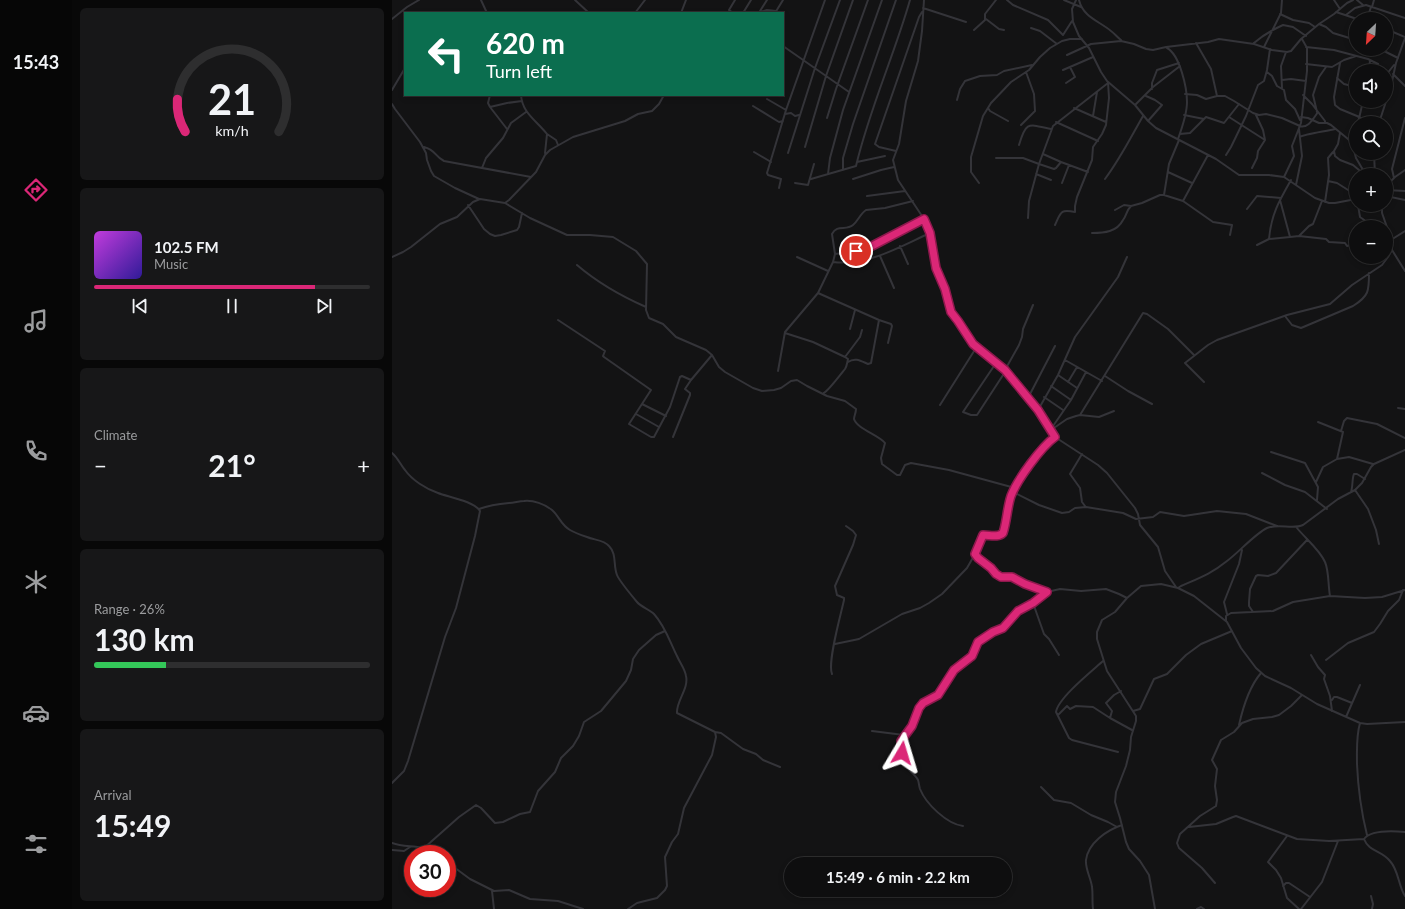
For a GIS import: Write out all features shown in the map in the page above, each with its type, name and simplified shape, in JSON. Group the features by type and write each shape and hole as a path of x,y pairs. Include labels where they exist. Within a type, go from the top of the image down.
{"street":[{"path":"392,18 418,0"},
{"path":"481,0 487,12"},
{"path":"575,0 587,12"},
{"path":"636,12 645,0"},
{"path":"681,12 686,0"},
{"path":"732,12 729,10 735,0"},
{"path":"745,12 751,0"},
{"path":"760,12 767,0"},
{"path":"762,12 767,10 776,12 782,0"},
{"path":"779,188 780,180 767,174 786,110 825,0"},
{"path":"788,153 815,68 840,0"},
{"path":"804,147 826,76 853,0"},
{"path":"827,118 868,0"},
{"path":"828,174 828,167 834,140 849,92 882,0"},
{"path":"843,170 844,158 853,124 896,0"},
{"path":"811,179 854,167 874,101 910,0"},
{"path":"924,0 918,61 906,101 899,144 893,160 898,180 924,219 930,233 936,268 945,289 950,309 976,348 1005,371 1038,410 1055,437 1098,465 1135,508 1140,524 1158,547 1165,571 1169,579 1177,588"},
{"path":"996,0 985,14 986,19 999,29 1004,30"},
{"path":"1007,0 1013,5 1048,20 1063,35 1072,20"},
{"path":"1064,0 1081,7"},
{"path":"1121,41 1111,31 1089,17 1081,7 1078,0 1074,4 1072,9 1072,20 1076,31 1087,45 1107,82 1135,105 1143,116 1156,128 1208,155 1239,175 1269,175 1284,177 1324,202 1335,204 1349,201"},
{"path":"1264,47 1282,9 1282,0"},
{"path":"1334,0 1340,9"},
{"path":"1067,55 1091,44 1121,41 1149,50 1219,39 1254,44 1286,52 1291,51 1315,27 1353,0"},
{"path":"1357,0 1364,5 1405,18"},
{"path":"1369,12 1374,0"},
{"path":"1346,15 1353,9 1364,5"},
{"path":"923,8 966,22"},
{"path":"896,151 879,147 876,144 922,12"},
{"path":"1336,12 1349,16"},
{"path":"1280,14 1293,20 1309,23 1315,27"},
{"path":"974,30 986,19"},
{"path":"1319,24 1326,27 1333,33 1349,38"},
{"path":"1254,44 1266,33 1278,29 1281,25 1294,27 1306,36"},
{"path":"1031,28 1040,31 1057,44"},
{"path":"1393,32 1405,38 1393,74 1405,86"},
{"path":"979,183 971,172 971,157 983,116 991,103 1008,85 1026,72 1044,52 1062,41 1070,39 1082,40"},
{"path":"1284,177 1294,156 1292,146 1301,121 1306,81 1306,47 1302,39"},
{"path":"1196,43 1211,69 1216,96"},
{"path":"784,47 849,92"},
{"path":"1164,195 1171,158 1180,134 1187,104 1179,63 1174,52 1166,47"},
{"path":"1306,47 1334,50 1349,54"},
{"path":"1226,155 1232,147 1242,125 1256,87 1259,83 1263,82 1270,49"},
{"path":"1282,89 1282,65 1286,52"},
{"path":"1306,64 1334,66 1344,60 1356,56 1378,64"},
{"path":"1393,56 1398,58"},
{"path":"1063,70 1093,57"},
{"path":"1370,60 1370,64"},
{"path":"1152,89 1152,83 1157,70 1179,63"},
{"path":"1340,63 1334,97 1335,105 1340,109 1358,116"},
{"path":"1393,67 1396,63"},
{"path":"957,100 960,89 965,81 980,76 997,75 1004,71 1033,65"},
{"path":"1135,105 1180,66"},
{"path":"1318,112 1313,95 1319,77 1327,66"},
{"path":"1066,83 1075,77 1070,67"},
{"path":"392,90 404,70"},
{"path":"1020,125 1035,111 1034,94 1026,72"},
{"path":"1266,72 1272,76 1277,86 1284,90 1286,100 1295,109 1301,121"},
{"path":"1337,78 1344,84 1349,85"},
{"path":"1282,80 1290,79 1306,81"},
{"path":"1028,218 1029,201 1036,174 1052,126 1107,82"},
{"path":"1055,225 1061,212 1075,212 1075,206 1092,160 1093,147 1103,133 1106,122 1109,98 1107,82"},
{"path":"1093,116 1097,91"},
{"path":"1186,94 1197,95 1206,99 1216,96 1226,96 1255,114 1266,114 1282,118 1302,128 1307,126 1318,112"},
{"path":"490,96 488,103 490,107 508,130"},
{"path":"521,96 526,112 547,134 556,140 558,145"},
{"path":"545,155 558,145 573,137 625,121 638,114 652,111 660,104 664,96"},
{"path":"1146,96 1162,105 1148,121"},
{"path":"1304,96 1325,120 1325,123"},
{"path":"767,99 786,110"},
{"path":"490,107 522,101"},
{"path":"392,104 423,147 426,153 426,160 434,176 455,188 480,199 505,203 540,223 568,235 590,234 613,237 636,251 647,264 646,313 649,318 663,324 676,337 699,346 712,355 719,367 725,372 758,390 766,391 782,388 794,380 799,381 823,394 842,400 855,408 856,411 854,418 857,423 885,443 881,458 882,464 897,475 900,475 905,465 911,463 949,470 1015,488"},
{"path":"1184,115 1204,119 1207,117 1224,123 1239,104"},
{"path":"753,106 779,122 783,121"},
{"path":"988,108 990,111 1008,121"},
{"path":"1074,108 1106,122"},
{"path":"482,168 486,158 503,138 514,120 526,112"},
{"path":"785,114 791,113 797,116 800,114"},
{"path":"1252,168 1257,158 1258,151 1265,140 1263,130 1255,114"},
{"path":"1106,179 1123,153 1143,116"},
{"path":"1229,117 1265,140"},
{"path":"1301,117 1312,119 1319,123 1332,125 1349,140"},
{"path":"1405,118 1392,168 1394,178 1405,170"},
{"path":"1180,134 1190,133 1204,119"},
{"path":"1056,122 1098,140"},
{"path":"1019,145 1023,131 1029,126 1037,125 1051,129"},
{"path":"1296,185 1302,161 1299,126"},
{"path":"1300,137 1303,134 1318,133 1336,129"},
{"path":"1299,236 1313,224 1324,202 1328,181 1328,158 1338,144 1340,133"},
{"path":"505,203 514,196 536,172 545,155 547,134"},
{"path":"423,147 431,149 444,162 532,177"},
{"path":"1334,151 1337,158 1352,164 1357,168"},
{"path":"754,152 771,162"},
{"path":"1043,154 1088,172"},
{"path":"1183,201 1208,155"},
{"path":"856,162 885,156"},
{"path":"996,158 1023,158 1054,169 1061,162"},
{"path":"795,183 809,184 814,164"},
{"path":"1062,183 1069,165"},
{"path":"853,179 894,167"},
{"path":"1168,172 1193,183"},
{"path":"1036,174 1051,180"},
{"path":"1269,239 1271,220 1280,199 1291,180"},
{"path":"1328,181 1337,183 1349,191"},
{"path":"867,196 905,191"},
{"path":"1393,191 1405,192"},
{"path":"1115,210 1124,205 1131,206 1164,195 1183,201 1213,222 1232,225 1230,235"},
{"path":"1247,209 1257,196 1280,199"},
{"path":"1393,197 1405,200"},
{"path":"392,257 411,247 440,224 457,217 468,205 480,199"},
{"path":"1280,199 1290,237"},
{"path":"778,371 785,333 797,316 818,293 833,262 835,254 832,234 835,229 853,225 866,210 886,208 913,201"},
{"path":"468,205 487,232 495,236 517,230 522,213"},
{"path":"1092,233 1110,232 1116,228 1123,220 1126,211 1131,206"},
{"path":"1359,212 1360,217 1364,220"},
{"path":"835,254 856,251 872,246 924,219"},
{"path":"1393,238 1405,231"},
{"path":"833,262 872,259 930,233"},
{"path":"1257,245 1269,239 1299,236 1349,246"},
{"path":"900,246 908,264"},
{"path":"1393,252 1405,271"},
{"path":"880,256 894,288"},
{"path":"797,257 828,272"},
{"path":"1038,410 1058,375 1075,337 1118,278 1127,257"},
{"path":"1204,382 1185,363 1213,342 1285,316 1330,304 1344,291 1383,264"},
{"path":"577,265 613,291 646,307"},
{"path":"1285,316 1292,325 1301,328 1353,306 1367,293 1369,273"},
{"path":"818,293 892,325 888,343"},
{"path":"996,363 964,412 971,415 976,415 1005,371 1022,338 1023,329 1033,305"},
{"path":"850,329 855,310"},
{"path":"1080,415 1143,313 1147,314 1168,330 1194,355"},
{"path":"558,320 604,350 604,357 651,390 630,425 653,438 672,403 680,377 682,376 691,380"},
{"path":"823,394 828,391 851,359 856,359 868,364 872,363 879,320"},
{"path":"845,356 860,337 862,330"},
{"path":"785,333 813,342 845,356 848,359 848,362"},
{"path":"1028,398 1055,346"},
{"path":"940,404 976,348"},
{"path":"673,437 690,395 690,393 685,390 691,380 712,355"},
{"path":"1065,360 1102,381"},
{"path":"1068,382 1077,367"},
{"path":"1051,429 1071,400 1086,372"},
{"path":"1058,375 1077,388"},
{"path":"1105,376 1152,404"},
{"path":"1051,386 1071,400"},
{"path":"1044,398 1063,410"},
{"path":"642,404 666,416"},
{"path":"1398,408 1405,409"},
{"path":"1051,429 1067,419 1080,415 1099,417 1114,411"},
{"path":"636,414 659,428"},
{"path":"1337,458 1343,436 1342,431 1344,421 1347,418 1377,424 1405,438"},
{"path":"1318,422 1342,431"},
{"path":"835,644 859,639 902,614 930,603 942,594 967,568 983,535 997,536 1003,533 1015,488 1026,469 1046,445 1055,437"},
{"path":"1013,492 1039,505 1062,513 1069,512 1076,508 1086,507 1114,511 1139,518 1153,516 1160,512 1184,516 1217,511 1246,514 1277,526 1297,528 1304,525 1338,500 1355,490 1365,479 1374,464 1405,450"},
{"path":"1271,452 1305,463 1316,482 1318,492 1317,500"},
{"path":"392,453 409,475 437,493 459,499 479,509 496,504 532,501 549,508 554,512 564,526 587,537 604,542 610,546 614,554 618,577 637,602 653,614 665,630 686,676 684,693 677,713 715,732 721,733 743,749 780,767"},
{"path":"1082,454 1070,474 1080,488 1082,502 1086,507"},
{"path":"1316,482 1323,467 1337,458 1349,457 1374,464"},
{"path":"1262,473 1285,485 1305,492 1327,509"},
{"path":"1350,493 1354,474 1358,474 1365,479"},
{"path":"1355,490 1365,503 1372,517 1379,544"},
{"path":"392,783 404,771 408,761 445,637 456,608 466,563 475,536 479,509"},
{"path":"832,674 830,668 844,600 844,598 837,595 835,586 856,535 846,526"},
{"path":"1177,588 1210,573 1242,549 1262,531 1277,526"},
{"path":"1297,528 1320,553 1326,564 1330,596"},
{"path":"1254,612 1249,606 1249,602 1250,589 1256,576 1268,576 1276,573 1307,540"},
{"path":"1242,549 1239,564 1224,602 1227,614 1225,618 1241,648 1261,673 1332,711 1360,723 1405,722"},
{"path":"975,554 1001,577 1012,577 1025,584 1047,592"},
{"path":"1155,909 1149,875 1143,865 1129,850 1115,799 1126,766 1130,750 1132,730 1136,718 1121,691 1110,677 1103,661 1097,639 1097,632 1102,620 1115,612 1136,589 1146,585 1161,584 1177,588 1194,596 1227,622"},
{"path":"963,826 960,826 930,806 919,788 917,778 902,761 903,750 901,742 904,735 912,726 919,708 923,703 938,695 954,670 972,656 978,642 993,632 1003,628 1018,611 1033,603 1047,592 1060,589 1106,589 1127,598"},
{"path":"1227,614 1273,612 1293,602 1330,596 1365,598 1382,597 1404,590"},
{"path":"1326,660 1348,643 1374,632 1388,611 1399,600 1404,590"},
{"path":"1033,603 1044,634 1049,639 1059,656"},
{"path":"427,845 459,817 476,805 481,808 495,823 503,822 520,814 530,812 538,791 555,772 559,761 573,746 579,736 584,722 601,711 626,681 631,670 633,659 638,650 656,635 665,630"},
{"path":"1133,711 1140,709 1154,679 1167,674 1186,655 1201,644 1232,631"},
{"path":"1311,655 1325,675 1324,679 1331,701 1332,711"},
{"path":"1103,661 1060,702 1057,708 1058,715 1069,738 1072,740 1118,752"},
{"path":"1215,883 1202,868 1179,848 1177,843 1178,838 1200,816 1216,806 1217,800 1215,786 1217,769 1213,762 1213,756 1221,740 1234,732 1239,725 1251,690 1261,673"},
{"path":"1346,717 1360,685"},
{"path":"1110,718 1112,711 1106,703 1114,695 1121,691"},
{"path":"1239,725 1246,721 1272,717 1279,714 1291,706 1302,695"},
{"path":"1331,701 1334,697 1337,697 1352,703"},
{"path":"1058,715 1067,706 1070,709 1079,706 1093,707 1132,730"},
{"path":"1360,723 1356,740 1359,799 1366,835 1364,839"},
{"path":"872,731 904,735"},
{"path":"628,909 637,903 657,898 667,886 665,857 667,851 678,834 684,808 712,755 716,737 715,732"},
{"path":"1041,787 1054,800 1071,803 1117,827"},
{"path":"1188,827 1216,824 1236,816 1287,836 1306,840 1338,841 1364,839"},
{"path":"1093,909 1092,888 1086,861 1087,856 1095,842 1117,827 1122,826"},
{"path":"1366,835 1393,831 1405,832"},
{"path":"1287,836 1268,862 1281,878 1287,898 1300,909 1322,882 1338,841"},
{"path":"1364,839 1368,847 1384,855 1396,868 1399,882 1405,896"},
{"path":"392,843 404,846"},
{"path":"392,850 404,851"},
{"path":"456,868 492,891 500,892 509,890 530,899 556,901 583,909"},
{"path":"1284,886 1286,883 1290,883 1310,897"},
{"path":"492,891 494,909"},
{"path":"1371,896 1373,904 1372,909"},
{"path":"1197,909 1201,907 1204,909"}],"route":[{"path":"856,251 872,246 924,219 930,233 931,246 936,268 945,289 951,312 976,348 1005,370 1005,372 1038,410 1055,437 1046,445 1026,469 1015,488 1011,497 1003,533 997,536 983,535 975,554 1001,577 1010,576 1025,584 1047,592 1036,601 1025,606 1013,615 1003,628 993,632 978,642 972,656 950,674 938,695 923,703 916,712 910,730 904,735 901,741 903,750 902,753"}]}
